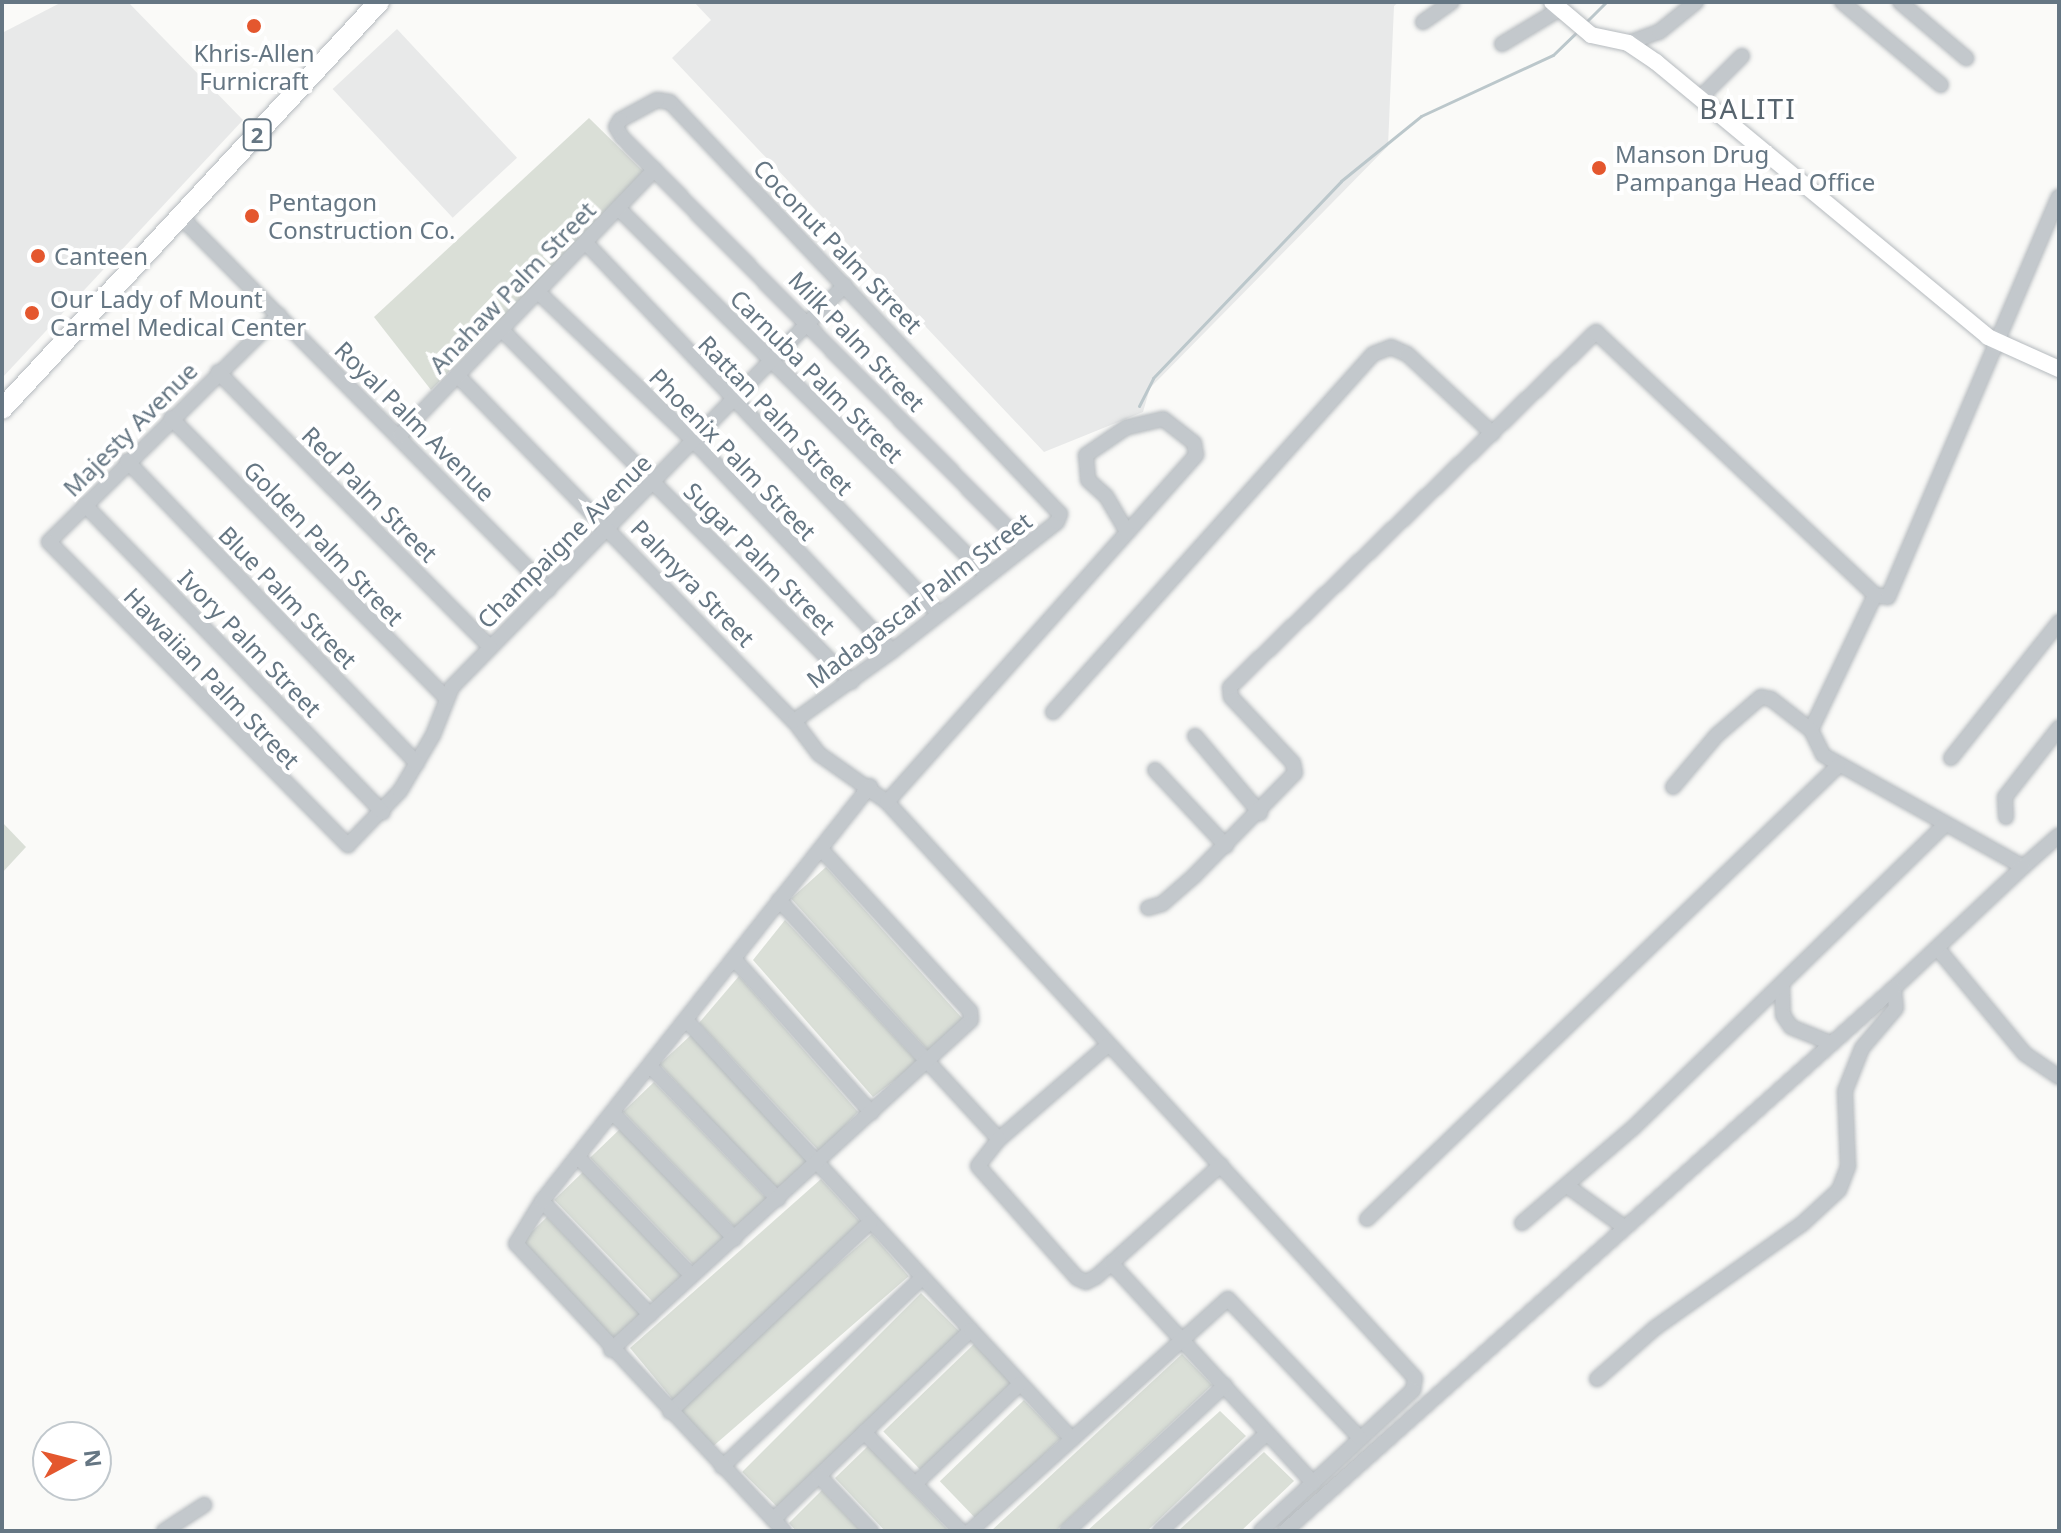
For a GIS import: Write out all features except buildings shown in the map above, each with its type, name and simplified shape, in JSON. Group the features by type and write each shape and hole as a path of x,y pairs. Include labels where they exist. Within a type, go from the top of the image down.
{"highway":[{"name":"2","path":"2,409 379,2"}],"main road":[{"path":"1556,6 1595,37 1628,43 1701,97 1997,343 2059,369"}],"street":[{"path":"1423,22 1452,2"},
{"path":"1628,43 1659,32 1696,2"},
{"path":"1842,2 1941,85"},
{"path":"1900,2 1966,58"},
{"path":"1502,44 1556,6"},
{"path":"1701,97 1742,56"},
{"name":"Coconut Palm Street","path":"655,169 616,127 657,100 670,102 1057,508"},
{"name":"Anahaw Palm Street","path":"400,435 655,169"},
{"name":"Milk Palm Street","path":"655,169 1025,546"},
{"path":"1148,908 1169,899 1226,846 1260,813 1295,767 1231,697 1230,687 1600,332 1875,595 1888,597 1895,587 2059,197"},
{"name":"Carnuba Palm Street","path":"618,208 986,574"},
{"name":"Royal Palm Avenue","path":"180,216 400,435 549,590"},
{"name":"Rattan Palm Street","path":"586,243 734,404 938,613"},
{"name":"Champaigne Avenue","path":"344,845 353,843 383,812 417,763 446,698 490,647 693,440 734,404 845,285"},
{"name":"Phoenix Palm Street","path":"539,293 693,440 892,651"},
{"name":"Majesty Avenue","path":"49,542 127,461 279,315"},
{"name":"Sugar Palm Street","path":"502,330 851,682"},
{"path":"1053,712 1373,354 1391,347 1407,354 1493,434"},
{"name":"Red Palm Street","path":"218,372 490,647"},
{"name":"Palmyra Street","path":"457,375 610,528 794,721 819,754 870,786 887,802 1415,1378 1413,1390 1360,1438"},
{"name":"Golden Palm Street","path":"171,418 446,698"},
{"path":"887,802 1196,455 1194,443 1163,419 1127,427 1086,455 1092,488 1106,496 1127,532"},
{"name":"Blue Palm Street","path":"127,461 417,763"},
{"name":"Ivory Palm Street","path":"85,505 383,812"},
{"name":"Madagascar Palm Street","path":"794,721 892,651 986,574 1057,522 1057,508"},
{"name":"Hawaiian Palm Street","path":"49,542 344,845"},
{"path":"1811,730 1875,595"},
{"path":"1951,758 2059,622"},
{"path":"1673,787 1717,735 1761,697 1771,699 1811,730 1823,755 1838,766 2023,867"},
{"path":"2006,817 2005,797 2059,728"},
{"path":"1195,736 1260,813"},
{"path":"1367,1219 1838,766"},
{"path":"1155,770 1226,846"},
{"path":"870,786 542,1201 518,1239 518,1252 778,1525 819,1476 971,1330"},
{"path":"1522,1223 1570,1188 1945,825"},
{"path":"1285,1531 1828,1042 1938,949 2059,835"},
{"path":"611,1350 971,1020 970,1011 821,849"},
{"path":"779,900 999,1139"},
{"path":"1938,949 2025,1054 2059,1077"},
{"path":"735,960 872,1113"},
{"path":"1782,985 1786,1022 1828,1042"},
{"path":"1597,1379 1655,1328 1802,1224 1839,1190 1848,1166 1845,1091 1862,1048 1896,1008 1894,988"},
{"path":"687,1021 1072,1439"},
{"path":"1108,1045 999,1139 978,1166 1077,1278 1086,1282 1111,1263 1221,1165"},
{"path":"650,1066 778,1199"},
{"path":"613,1113 735,1239"},
{"path":"577,1156 692,1276"},
{"path":"1570,1188 1624,1227"},
{"path":"542,1201 650,1315"},
{"path":"670,1412 870,1222"},
{"path":"1111,1263 1313,1483"},
{"path":"722,1467 922,1278"},
{"path":"970,1531 1183,1338 1232,1299 1360,1438 1261,1531"},
{"path":"915,1484 1020,1384"},
{"path":"1067,1531 1225,1385"},
{"path":"864,1432 961,1531"},
{"path":"1160,1531 1267,1433"},
{"path":"819,1476 871,1531"},
{"path":"164,1531 204,1505"}],"shaded area":[{"path":"62,2 128,2 243,120 2,378 2,33"},
{"path":"694,2 1399,2 1394,6 1388,146 1150,388 1143,412 1044,452 672,58 711,20"},
{"path":"397,29 517,158 453,218 333,89"},
{"path":"589,118 645,173 431,390 374,317"},
{"path":"2,822 26,847 2,873"},
{"path":"826,867 963,1019 928,1051 791,898"},
{"path":"785,920 918,1062 873,1097 753,960"},
{"path":"739,976 858,1112 820,1152 699,1023"},
{"path":"691,1035 809,1162 778,1191 660,1064"},
{"path":"654,1082 767,1199 736,1229 623,1112"},
{"path":"621,1128 727,1238 696,1268 590,1158"},
{"path":"583,1172 684,1277 656,1305 554,1200"},
{"path":"821,1179 860,1222 674,1401 630,1348"},
{"path":"547,1217 641,1314 614,1340 520,1243"},
{"path":"872,1234 909,1276 713,1447 676,1405"},
{"path":"921,1293 960,1332 781,1511 742,1472"},
{"path":"974,1344 1012,1383 921,1470 883,1432"},
{"path":"1182,1354 1212,1385 1056,1531 991,1531"},
{"path":"1024,1400 1061,1438 977,1519 940,1481"},
{"path":"1220,1411 1246,1436 1147,1531 1087,1531"},
{"path":"868,1446 949,1531 885,1531 835,1478"},
{"path":"1264,1452 1294,1481 1241,1531 1178,1531"},
{"path":"822,1490 861,1531 796,1531 789,1523"}],"waterway":[{"path":"1586,22 1606,2"},
{"path":"1139,406 1153,378 1341,181 1421,116 1553,55 1578,31"}],"place":[{"name":"Khris-Allen Furnicraft","path":"254,26"},
{"name":"Manson Drug Pampanga Head Office","path":"1599,168"},
{"name":"Pentagon Construction Co.","path":"252,216"},
{"name":"Canteen","path":"38,256"},
{"name":"Our Lady of Mount Carmel Medical Center","path":"32,313"}],"district":[{"name":"BALITI","path":"1748,108"}]}
